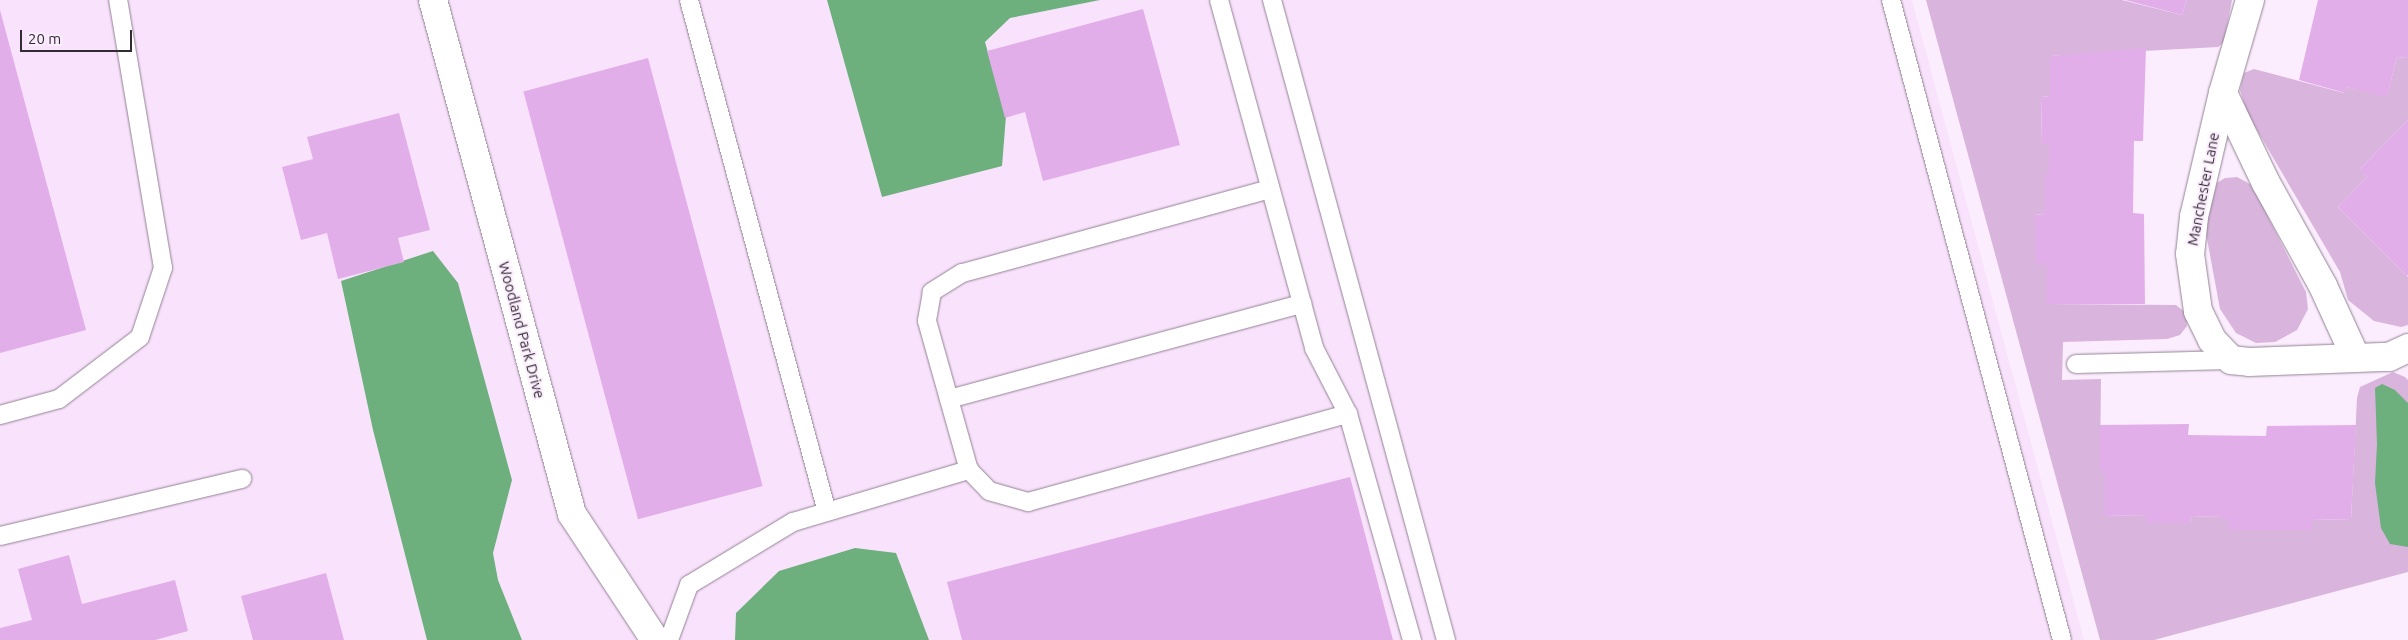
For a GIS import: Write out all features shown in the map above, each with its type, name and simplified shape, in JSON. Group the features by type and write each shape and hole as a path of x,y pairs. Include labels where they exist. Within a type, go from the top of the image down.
{"street":[{"name":"Woodland Park Drive","path":"433,0 572,514 655,640"},
{"name":"Manchester Lane","path":"2231,360 2212,340 2198,311 2190,254 2194,217 2223,93 2250,0"},
{"name":"Manchester Lane","path":"2223,93 2266,183 2323,286 2356,358"},
{"path":"2231,360 2248,362 2389,357 2408,348"}],"lane":[{"path":"0,415 59,399 140,337 163,268 118,0"},
{"path":"689,0 827,512"},
{"path":"1219,0 1314,348 1348,414 1412,640"},
{"path":"1272,0 1446,640"},
{"path":"1891,0 2062,640"},
{"path":"1270,189 962,274 932,292 927,321 969,470 989,491 1028,502 1348,414"},
{"path":"949,399 1302,304"},
{"path":"2076,364 2231,360"},
{"path":"669,640 689,585 793,522 969,470"},
{"path":"0,536 242,479"}],"shaded area":[{"path":"0,0 827,0 882,197 1006,116 985,43 1010,18 1100,0 1912,0 2084,640 929,640 896,553 736,613 735,640 522,640 498,580 493,552 512,480 433,251 341,281 373,430 427,640 0,640"},
{"path":"827,0 1100,0 1010,18 985,42 1006,116 1002,166 882,197"},
{"path":"1926,0 2122,0 2182,15 2187,0 2232,0 2224,42 2218,47 2050,56 2050,96 2041,97 2042,144 2049,144 2049,173 2044,215 2035,214 2047,264 2047,304 2176,305 2186,313 2187,326 2180,335 2167,339 2063,342 2062,380 2101,379 2100,471 2105,471 2105,516 2146,515 2147,523 2190,523 2191,516 2223,517 2223,520 2229,520 2229,530 2311,530 2312,520 2351,519 2357,398 2360,387 2393,372 2405,377 2408,380 2408,572 2154,640 2100,640"},
{"path":"2397,57 2408,58 2408,120 2360,169 2367,177 2338,207 2408,277 2408,325 2401,327 2374,321 2348,300 2340,272 2247,113 2240,90 2244,73 2254,69 2344,93 2346,87 2387,96"},
{"path":"2237,177 2250,184 2306,292 2308,309 2297,330 2275,342 2256,343 2236,333 2220,309 2205,228 2217,183 2225,178"},
{"path":"433,251 458,283 512,480 493,553 498,580 522,640 427,640 373,430 341,281"},
{"path":"2382,384 2395,390 2408,403 2408,547 2390,544 2381,528 2375,483 2377,444 2375,388"},
{"path":"855,548 896,553 929,640 735,640 736,613 779,571"}],"building":[{"path":"2125,0 2187,0 2182,15"},
{"path":"2318,0 2408,0 2408,58 2397,57 2387,97 2346,87 2345,93 2299,80"},
{"path":"1143,9 1180,145 1043,181 1025,112 1005,118 987,51"},
{"path":"0,10 86,330 0,353"},
{"path":"2146,48 2143,141 2134,141 2133,213 2144,214 2145,304 2047,304 2047,264 2036,264 2035,214 2044,215 2045,174 2049,173 2049,144 2042,144 2041,97 2050,96 2050,56"},
{"path":"648,58 763,486 638,519 523,91"},
{"path":"399,113 430,230 398,238 404,262 338,279 327,233 301,240 282,167 313,159 307,137"},
{"path":"2408,120 2407,276 2338,207 2367,177 2359,170"},
{"path":"2189,424 2188,435 2266,436 2267,426 2356,425 2351,519 2312,520 2312,530 2229,530 2229,520 2223,520 2223,517 2191,516 2190,523 2146,523 2146,515 2105,516 2105,471 2100,472 2100,425"},
{"path":"1350,477 1393,640 962,640 947,582"},
{"path":"69,555 82,604 175,580 188,631 155,640 0,640 0,628 32,620 18,569"},
{"path":"326,573 344,640 253,640 241,596"}]}
